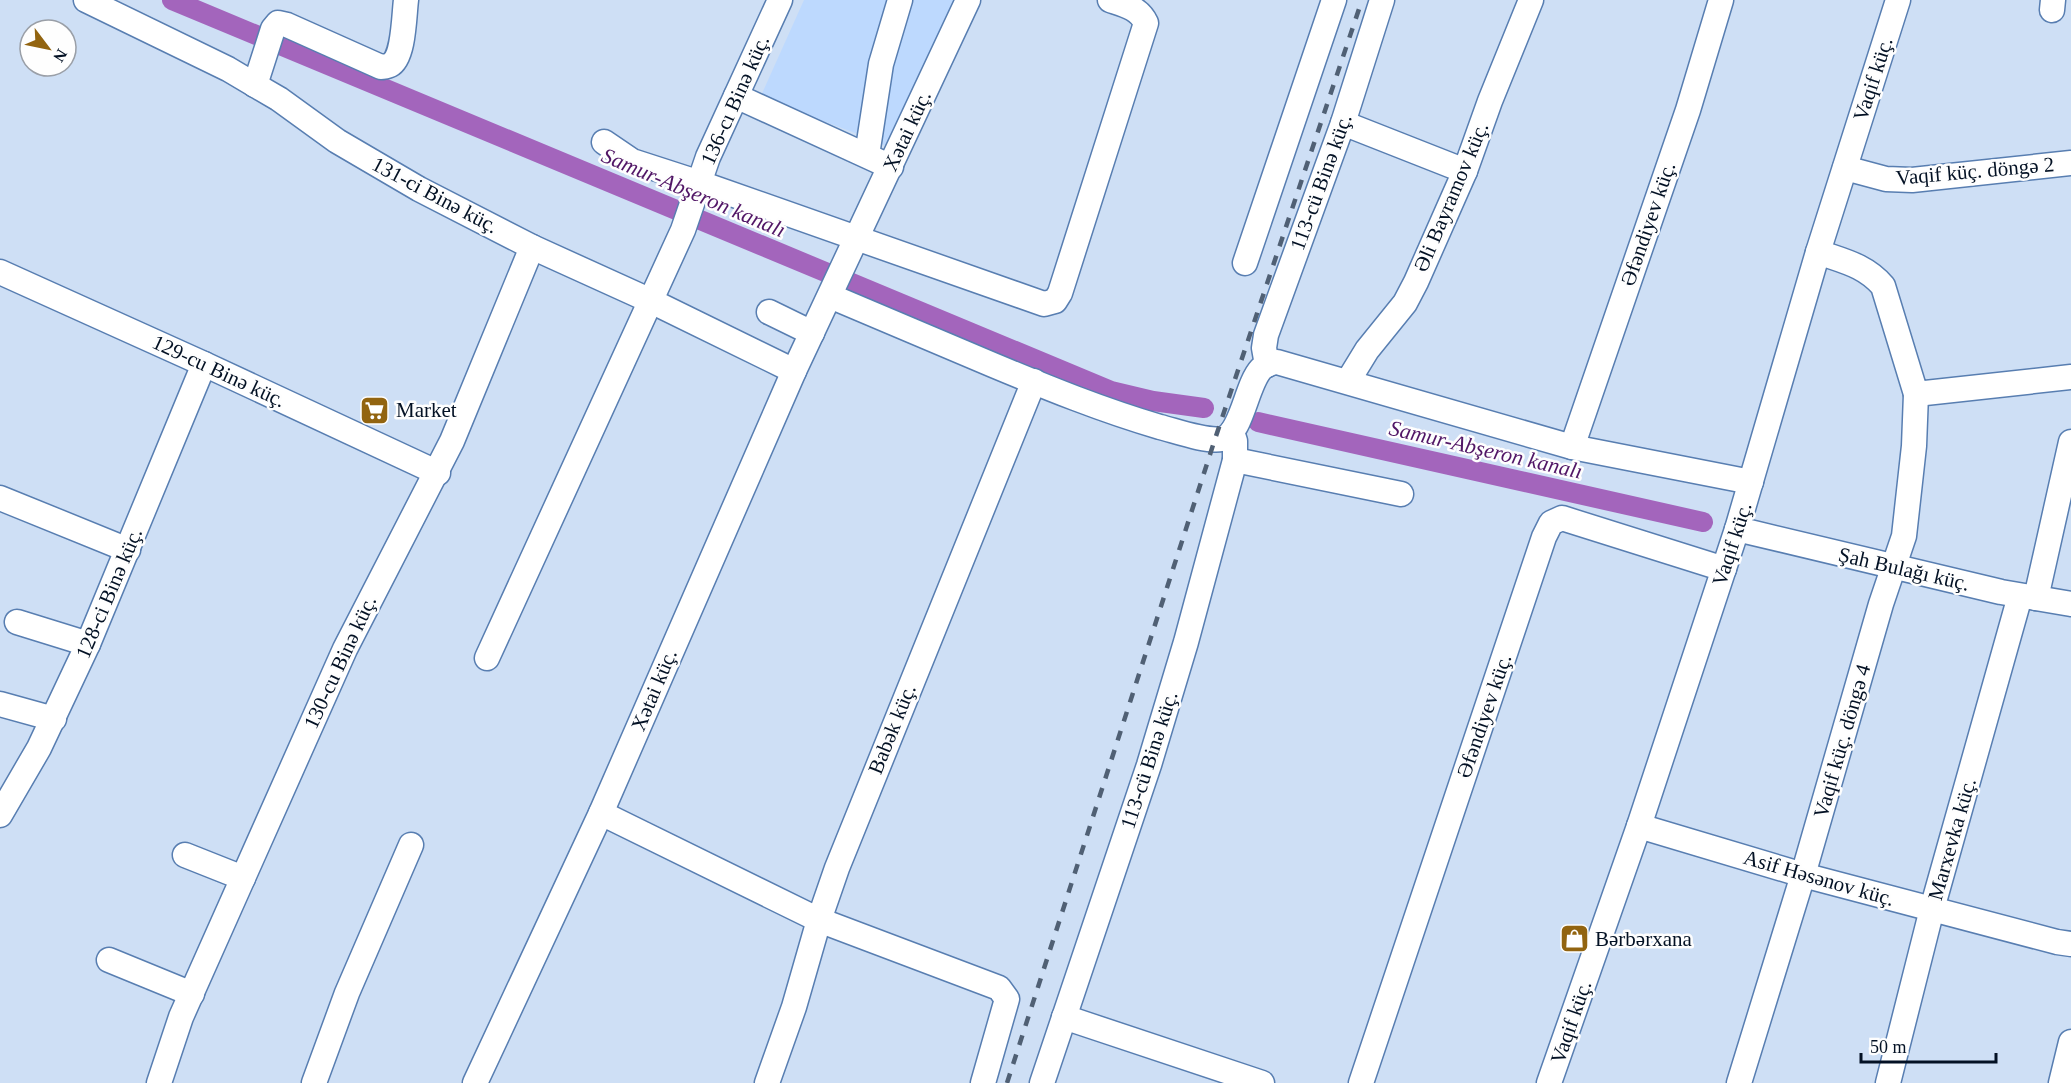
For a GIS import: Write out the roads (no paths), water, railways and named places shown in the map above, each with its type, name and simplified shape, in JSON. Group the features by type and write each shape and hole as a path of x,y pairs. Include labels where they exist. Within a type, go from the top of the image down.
{"street":[{"name":"131-ci Binə küç.","path":"86,0 228,69 370,161 532,247 651,301 794,371"},
{"path":"255,85 273,29 278,23 381,67 390,66 396,60 400,50 406,0"},
{"name":"136-cı Binə küç.","path":"488,658 683,230 708,158 780,0"},
{"path":"867,155 881,64 900,0"},
{"name":"Xətai küç.","path":"475,1083 601,813 794,371 968,0"},
{"path":"604,142 632,161 697,192 857,238 1044,304 1055,301 1060,293 1146,23 1142,15 1133,8 1110,0"},
{"path":"1245,263 1334,0"},
{"name":"113-cü Binə küç.","path":"1268,365 1264,348 1266,335 1343,123 1382,0"},
{"name":"Əli Bayramov küç.","path":"1348,381 1367,350 1405,303 1465,171 1490,101 1531,0"},
{"name":"Əfəndiyev küç.","path":"1572,447 1688,110 1721,0"},
{"name":"Vaqif küç.","path":"1549,1083 1639,826 1737,529 1818,252 1898,0"},
{"path":"736,96 891,167"},
{"path":"1343,123 1465,171"},
{"name":"Vaqif küç. döngə 2","path":"1845,168 1886,179 1912,180 2071,163"},
{"name":"130-cu Binə küç.","path":"159,1083 181,1017 345,649 377,584 438,473 532,247"},
{"name":"Vaqif küç. döngə 4","path":"1739,1083 1803,875 1881,604 1904,536 1914,446 1916,394 1883,286 1872,274 1861,267 1818,252"},
{"name":"129-cu Binə küç.","path":"0,272 438,473"},
{"path":"830,296 1082,401 1181,432 1215,439 1227,437 1232,432 1255,378 1262,368 1277,362 1572,447 1751,482"},
{"path":"769,312 812,333"},
{"name":"128-ci Binə küç.","path":"0,815 54,719 88,644 204,364"},
{"path":"1916,394 2071,377"},
{"name":"Babək küç.","path":"767,1083 794,1007 819,920 837,868 1034,381"},
{"name":"113-cü Binə küç.","path":"1042,1083 1149,765 1176,676 1235,460 1236,441 1232,432"},
{"name":"Marxevka küç.","path":"1888,1083 1932,909 2028,597 2071,442"},
{"path":"1235,460 1401,494"},
{"path":"0,498 128,550"},
{"name":"Əfəndiyev küç.","path":"1361,1083 1544,537 1551,523 1562,518 1724,569"},
{"name":"Şah Bulağı küç.","path":"1737,529 1894,567 2028,597 2071,604"},
{"path":"17,622 88,644"},
{"path":"0,704 54,719"},
{"path":"601,813 819,920 999,988 1007,999 983,1083"},
{"name":"Asif Həsənov küç.","path":"1639,826 1803,875 2071,944"},
{"path":"314,1083 347,993 411,845"},
{"path":"185,855 243,878"},
{"path":"108,960 192,994"},
{"path":"1064,1017 1262,1083"},
{"path":"2061,1083 2071,1042"}],"waterway":[{"name":"Samur-Abşeron kanalı","path":"172,0 1111,391 1153,401 1204,408"},
{"name":"Samur-Abşeron kanalı","path":"1258,422 1703,522"}],"railway":[{"path":"1007,1083 1215,439 1362,0"}],"place":[{"name":"Market","path":"375,410"},
{"name":"Bərbərxana","path":"1574,939"}]}
